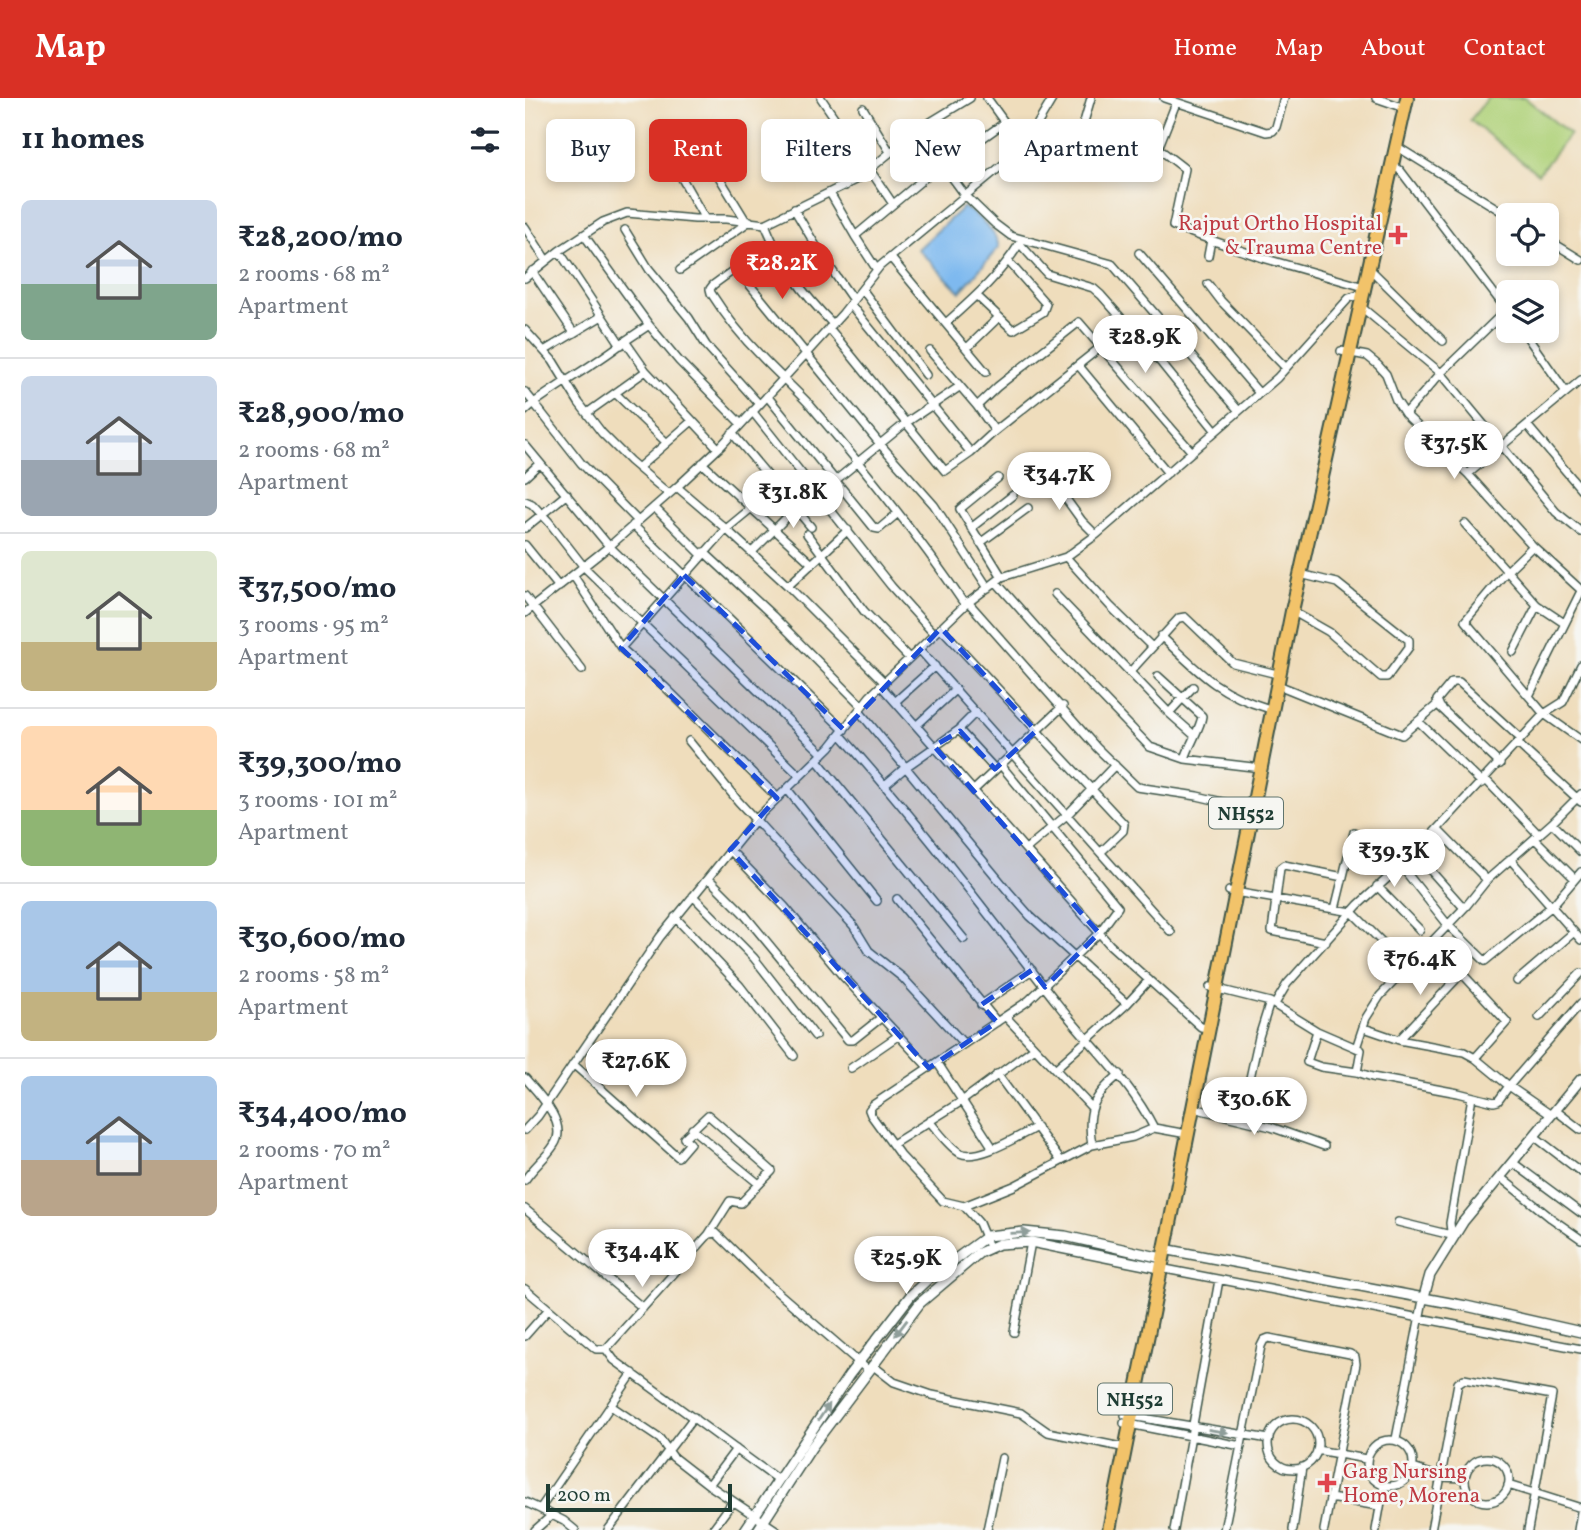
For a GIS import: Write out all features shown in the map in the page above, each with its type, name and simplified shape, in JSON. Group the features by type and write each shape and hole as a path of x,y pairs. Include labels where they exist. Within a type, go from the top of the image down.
{"highway":[{"name":"NH552","path":"1359,293 1368,267 1396,146 1402,102"},
{"name":"NH552","path":"1108,1530 1205,1027 1276,679 1345,351 1402,102"},
{"name":"NH552","path":"1258,767 1267,708 1292,611 1345,351"},
{"name":"NH552","path":"1184,1134 1192,1108 1205,1027"},
{"name":"NH552","path":"1102,1530 1123,1448"}],"street":[{"path":"821,98 835,119"},
{"path":"935,119 970,98"},
{"path":"986,98 1002,119"},
{"path":"1040,119 1053,98"},
{"path":"1085,119 1091,98"},
{"path":"1163,98 1266,132 1273,131 1276,127 1284,98"},
{"path":"1376,98 1402,102"},
{"path":"1163,138 1176,103"},
{"path":"863,108 890,152 876,164"},
{"path":"1396,146 1496,208"},
{"path":"1163,152 1185,169 1173,226 1359,293 1441,373 1556,512 1581,532"},
{"path":"705,219 680,175 682,171 708,159 748,221"},
{"path":"1391,165 1400,170 1496,297"},
{"path":"525,613 677,487 767,396 831,326 877,270 999,167"},
{"path":"843,182 845,186"},
{"path":"525,278 546,260 603,222 627,213 765,224 851,182"},
{"path":"876,182 893,204"},
{"path":"855,236 921,182"},
{"path":"955,182 995,225 1021,242 1112,264 1239,411"},
{"path":"831,193 877,270"},
{"path":"794,209 851,302 971,453"},
{"path":"680,270 748,221"},
{"path":"765,224 783,265 945,471 971,453 1102,346"},
{"path":"525,227 546,260"},
{"path":"625,230 649,269 689,318 706,345 759,404"},
{"path":"584,235 649,325 741,424"},
{"path":"1208,256 1211,240"},
{"path":"772,242 713,285 711,293 736,328 784,377 859,463 966,604 1137,787 1197,796 1250,808"},
{"path":"947,322 977,296 1009,262 1021,242"},
{"path":"1021,242 1047,274 1093,288 1101,295 1216,431"},
{"path":"1559,247 1581,260"},
{"path":"559,251 623,343 717,449"},
{"path":"1139,253 1259,393"},
{"path":"891,258 986,372"},
{"path":"977,296 1013,330 1031,321 1046,308 1046,304 1009,262"},
{"path":"1368,267 1443,341"},
{"path":"736,268 880,444 934,505 988,588"},
{"path":"532,271 574,333"},
{"path":"1208,284 1286,368"},
{"path":"862,289 926,375"},
{"path":"525,1130 547,1103 675,917 756,819 820,757 883,684 966,604 999,579 1066,557 1095,535 1259,393 1286,368 1346,301 1359,293"},
{"path":"544,351 602,316"},
{"path":"967,348 999,317"},
{"path":"1405,415 1441,373 1496,322"},
{"path":"977,406 1075,323 1082,323 1192,452"},
{"path":"525,411 565,380 593,365 649,325"},
{"path":"525,330 554,361 602,433 669,494"},
{"path":"1531,343 1566,392"},
{"path":"930,351 995,431"},
{"path":"1345,351 1367,356 1378,365 1386,374 1405,415 1468,474 1533,546 1581,591 1529,696"},
{"path":"1079,366 1168,473"},
{"path":"587,413 646,371"},
{"path":"1468,474 1581,380"},
{"path":"836,481 907,422 959,387"},
{"path":"525,392 581,463 684,576 842,732 1087,1040 1119,1074 1140,1101 1154,1128"},
{"path":"616,394 666,442"},
{"path":"767,396 874,528 879,529 898,513"},
{"path":"752,411 891,586 1036,731 1124,824 1123,831 1101,852"},
{"path":"638,468 692,421"},
{"path":"1527,425 1581,489"},
{"path":"732,433 811,527"},
{"path":"525,445 609,546 820,757 964,939"},
{"path":"525,477 540,463"},
{"path":"702,463 811,563"},
{"path":"1045,470 1095,535"},
{"path":"998,478 960,506 960,511 981,543 999,579 1051,644 1150,747 1185,759 1258,767"},
{"path":"677,487 788,586 883,684 1099,933 1205,1027"},
{"path":"621,648 726,529 777,487"},
{"path":"752,552 815,489"},
{"path":"525,528 567,494"},
{"path":"971,528 1013,495"},
{"path":"525,501 542,514 584,566 800,776"},
{"path":"654,507 773,616 861,708 1008,891 1030,915 1127,1003"},
{"path":"981,543 1028,508"},
{"path":"1465,524 1537,605 1564,623"},
{"path":"788,586 848,530"},
{"path":"807,534 864,611 909,658"},
{"path":"525,545 559,587"},
{"path":"1533,546 1506,572 1465,621 1544,715 1581,740"},
{"path":"1066,557 1152,647"},
{"path":"1292,611 1323,628 1381,677 1387,677 1409,647 1409,640 1337,583 1300,574"},
{"path":"573,575 621,648 665,687 778,798"},
{"path":"1055,594 1169,713 1194,735"},
{"path":"525,596 582,670"},
{"path":"1513,652 1537,605"},
{"path":"1130,672 1161,636 1179,618 1185,617 1233,663 1276,679 1402,735 1438,704 1437,700 1452,682 1459,682 1580,798 1487,880 1377,1000 1366,1018 1356,1048"},
{"path":"1161,636 1221,690 1267,708"},
{"path":"919,649 1171,932"},
{"path":"1241,1119 1259,1037 1272,1003 1377,886 1415,853 1544,715 1563,702 1577,681 1581,665"},
{"path":"896,701 935,666"},
{"path":"1158,676 1203,718 1185,759"},
{"path":"1169,713 1193,687"},
{"path":"917,725 956,689"},
{"path":"1438,704 1500,764"},
{"path":"974,790 1063,706"},
{"path":"885,785 906,766 960,729 976,712"},
{"path":"1418,721 1483,781 1575,879"},
{"path":"960,729 1053,826 1116,903 1117,911 1045,987 1006,1017 869,1110 893,1144 943,1201 964,1206 979,1223 987,1242"},
{"path":"689,741 733,796 853,925 869,951 903,978 964,1044"},
{"path":"1026,849 1067,814 1115,765"},
{"path":"786,789 877,901"},
{"path":"1552,823 1581,852"},
{"path":"1437,829 1487,880"},
{"path":"1335,909 1354,832"},
{"path":"730,850 785,907 841,974 929,1068"},
{"path":"1415,853 1464,908"},
{"path":"1510,859 1581,940"},
{"path":"1326,942 1272,931 1281,866 1343,877"},
{"path":"1401,866 1448,925 1485,961 1552,906 1581,872"},
{"path":"708,877 743,913 848,1040 853,1040 882,1017"},
{"path":"1377,886 1420,930"},
{"path":"1233,891 1352,912 1407,967"},
{"path":"693,896 754,958 815,1036"},
{"path":"897,899 997,1022"},
{"path":"675,917 740,986 794,1056"},
{"path":"1517,981 1574,932"},
{"path":"1433,942 1507,1022 1475,1058"},
{"path":"981,1005 1031,970"},
{"path":"1399,1040 1462,973"},
{"path":"1539,1017 1581,973"},
{"path":"1055,1069 1149,980"},
{"path":"1213,987 1272,1003 1317,1031 1361,1050 1357,1072"},
{"path":"1317,1031 1307,1062 1496,1102 1581,1003"},
{"path":"1006,1017 1092,1108"},
{"path":"1364,1028 1399,1040 1451,1049 1475,1058 1509,1086 1581,1130"},
{"path":"851,1068 899,1035"},
{"path":"893,1144 962,1101 1034,1048"},
{"path":"937,1062 993,1148"},
{"path":"525,1289 596,1349 606,1349 709,1234 730,1201 741,1203 772,1171 708,1115 684,1138 690,1143 678,1157 573,1064"},
{"path":"997,1074 1061,1161"},
{"path":"1092,1145 1089,1128 1092,1108 1097,1096 1119,1074"},
{"path":"525,1078 547,1103 558,1127 557,1143 525,1180"},
{"path":"1396,1440 1418,1319 1430,1275 1463,1222 1580,1083"},
{"path":"1452,1237 1450,1223 1472,1097"},
{"path":"1192,1108 1241,1119 1324,1146"},
{"path":"929,1121 962,1154 980,1154 1037,1127"},
{"path":"964,1206 1014,1186 1092,1145 1133,1137 1154,1128 1184,1134"},
{"path":"692,1129 759,1184"},
{"path":"1534,1136 1581,1172"},
{"path":"1513,1162 1581,1213"},
{"path":"1500,1177 1581,1238"},
{"path":"525,1209 643,1308"},
{"path":"1398,1222 1452,1237"},
{"path":"745,1530 859,1363 917,1288 987,1242 1024,1232 1065,1236 1160,1260 1219,1280 1581,1349"},
{"path":"709,1234 719,1234 767,1283 859,1363 894,1382 932,1395 1021,1413 1048,1432 1123,1448"},
{"path":"761,1526 811,1448 920,1303 987,1242 1031,1242 1466,1306 1581,1332"},
{"path":"1014,1332 1031,1242"},
{"path":"1174,1530 1219,1280"},
{"path":"525,1336 548,1310"},
{"path":"1224,1530 1261,1346 1264,1340 1269,1338 1355,1357 1356,1364 1324,1530"},
{"path":"606,1349 614,1360 778,1480"},
{"path":"539,1527 539,1508 633,1373"},
{"path":"1431,1530 1461,1379 1552,1395 1528,1530"},
{"path":"611,1406 660,1439 669,1452 732,1503 754,1516 761,1526 776,1530"},
{"path":"608,1530 694,1417"},
{"path":"1128,1419 1192,1431 1269,1439"},
{"path":"1299,1419 1310,1426 1317,1437 1317,1450 1312,1460 1293,1469 1274,1460 1269,1450 1269,1439 1274,1427 1286,1420 1299,1419"},
{"path":"1192,1431 1241,1446"},
{"path":"1383,1440 1396,1440 1406,1445 1413,1455 1413,1468 1409,1477 1401,1484 1391,1487 1372,1478 1362,1458 1383,1440"},
{"path":"709,1485 736,1448"},
{"path":"1317,1450 1362,1458"},
{"path":"987,1530 1002,1458"},
{"path":"1490,1458 1501,1463 1508,1474 1508,1486 1500,1498 1487,1503 1468,1493 1464,1479 1469,1467 1478,1460 1490,1458"},
{"path":"1293,1530 1302,1467"},
{"path":"1413,1468 1440,1477 1464,1479"},
{"path":"1376,1530 1384,1485"},
{"path":"1508,1486 1581,1510 1578,1530"},
{"path":"1330,1498 1379,1506"},
{"path":"525,1502 564,1521 575,1530"},
{"path":"712,1530 732,1503"},
{"path":"539,1527 552,1515"}],"highlighted area":[{"path":"684,575 844,730 941,628 1036,731 995,769 960,731 934,746 1099,933 1045,987 1032,970 981,1005 997,1022 929,1068 730,850 777,798 621,648"}],"green space":[{"path":"1488,98 1525,98 1570,134 1538,174 1470,120"}],"water":[{"path":"963,207 990,229 999,247 960,292 918,249"}],"place":[{"name":"Rajput Ortho Hospital & Trauma Centre","path":"1398,235"},
{"name":"Garg Nursing Home, Morena","path":"1327,1483"}]}
